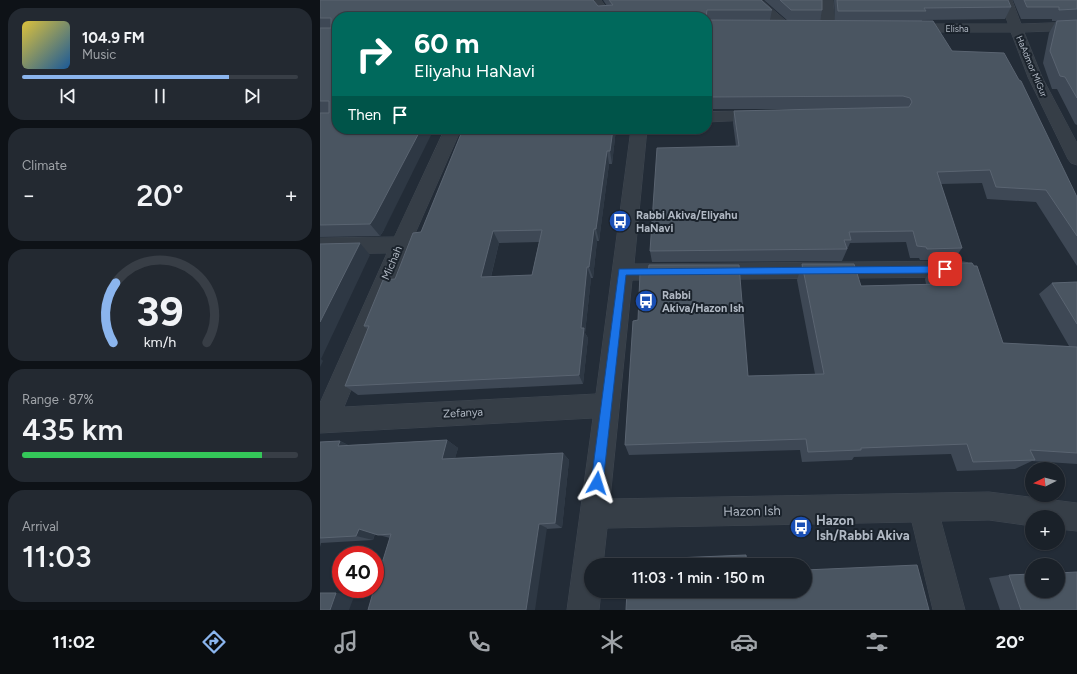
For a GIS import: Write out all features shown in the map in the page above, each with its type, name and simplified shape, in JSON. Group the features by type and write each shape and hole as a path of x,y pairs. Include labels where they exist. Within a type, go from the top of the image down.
{"street":[{"path":"595,0 603,12"},
{"path":"755,0 787,28"},
{"path":"827,0 828,28"},
{"path":"1006,0 1016,28"},
{"name":"HaAdmor MiGur","path":"1077,26 1016,28 1035,77 1077,159"},
{"path":"771,28 800,28"},
{"path":"814,28 844,28"},
{"name":"Elisha","path":"891,28 1016,28"},
{"path":"712,117 778,116"},
{"name":"Michah","path":"322,421 400,245 452,134"},
{"path":"583,610 638,134"},
{"path":"320,246 400,245"},
{"path":"622,272 976,269"},
{"name":"Zefanya","path":"322,421 606,405"},
{"name":"Hazon Ish","path":"594,514 923,509 989,506 1077,517"},
{"path":"923,509 949,610"}],"building":[{"path":"320,0 593,0 598,6 613,5 609,0 761,0 772,10 707,10 707,12 332,12 332,134 418,134 370,224 320,225 320,113 329,113 329,101 320,101 320,28 331,28 331,18 320,18"},
{"path":"780,0 822,0 822,10 791,10"},
{"path":"837,0 1008,0 1011,7 924,8 926,11 838,11"},
{"path":"1024,0 1077,0 1077,9 1059,10 1059,7 1027,7"},
{"path":"712,20 933,21 952,51 1004,53 1021,81 1077,197 1077,236 1046,190 996,187 990,170 937,172 962,248 927,249 926,247 917,246 913,231 849,232 851,240 844,240 847,249 650,251 657,148 739,146 734,111 909,107 912,102 910,98 903,96 712,97"},
{"path":"1077,20 1077,98 1065,77 1060,76 1050,51 1057,21"},
{"path":"461,134 612,134 610,151 607,151 596,229 594,229 589,267 587,267 581,328 584,328 579,375 345,386 369,326 364,326 383,280 395,279 413,233 421,232","holes":["542,230 532,275 481,277 493,231"]},
{"path":"360,243 320,322 320,244"},
{"path":"935,263 972,263 974,266 977,266 1003,343 1077,347 1077,453 1030,450 1035,460 973,462 967,444 861,448 861,450 808,452 806,439 625,445 633,321 638,320 640,273 648,273 649,265 739,265 748,376 824,374 802,264 854,264 861,286 941,284"},
{"path":"1077,282 1077,324 1052,283"},
{"path":"447,440 442,459 563,453 555,523 539,524 526,610 368,610 371,598 384,598 384,557 391,534 378,535 359,529 356,536 320,538 320,442 340,441 338,446"},
{"path":"746,555 746,558 675,558"},
{"path":"917,565 929,610 626,610 627,598 812,598 812,570"},
{"path":"1077,572 1077,610 1021,610 1009,575 1025,574 1025,598 1065,598 1065,573"},
{"path":"320,593 332,593 332,598 334,598 330,610 320,610"}],"place":[{"name":"Rabbi Akiva/Eliyahu HaNavi","path":"620,221"},
{"name":"Rabbi Akiva/Hazon Ish","path":"646,301"},
{"name":"Hazon Ish/Rabbi Akiva","path":"801,527"}],"route":[{"path":"597,483 622,272 945,269"}]}
